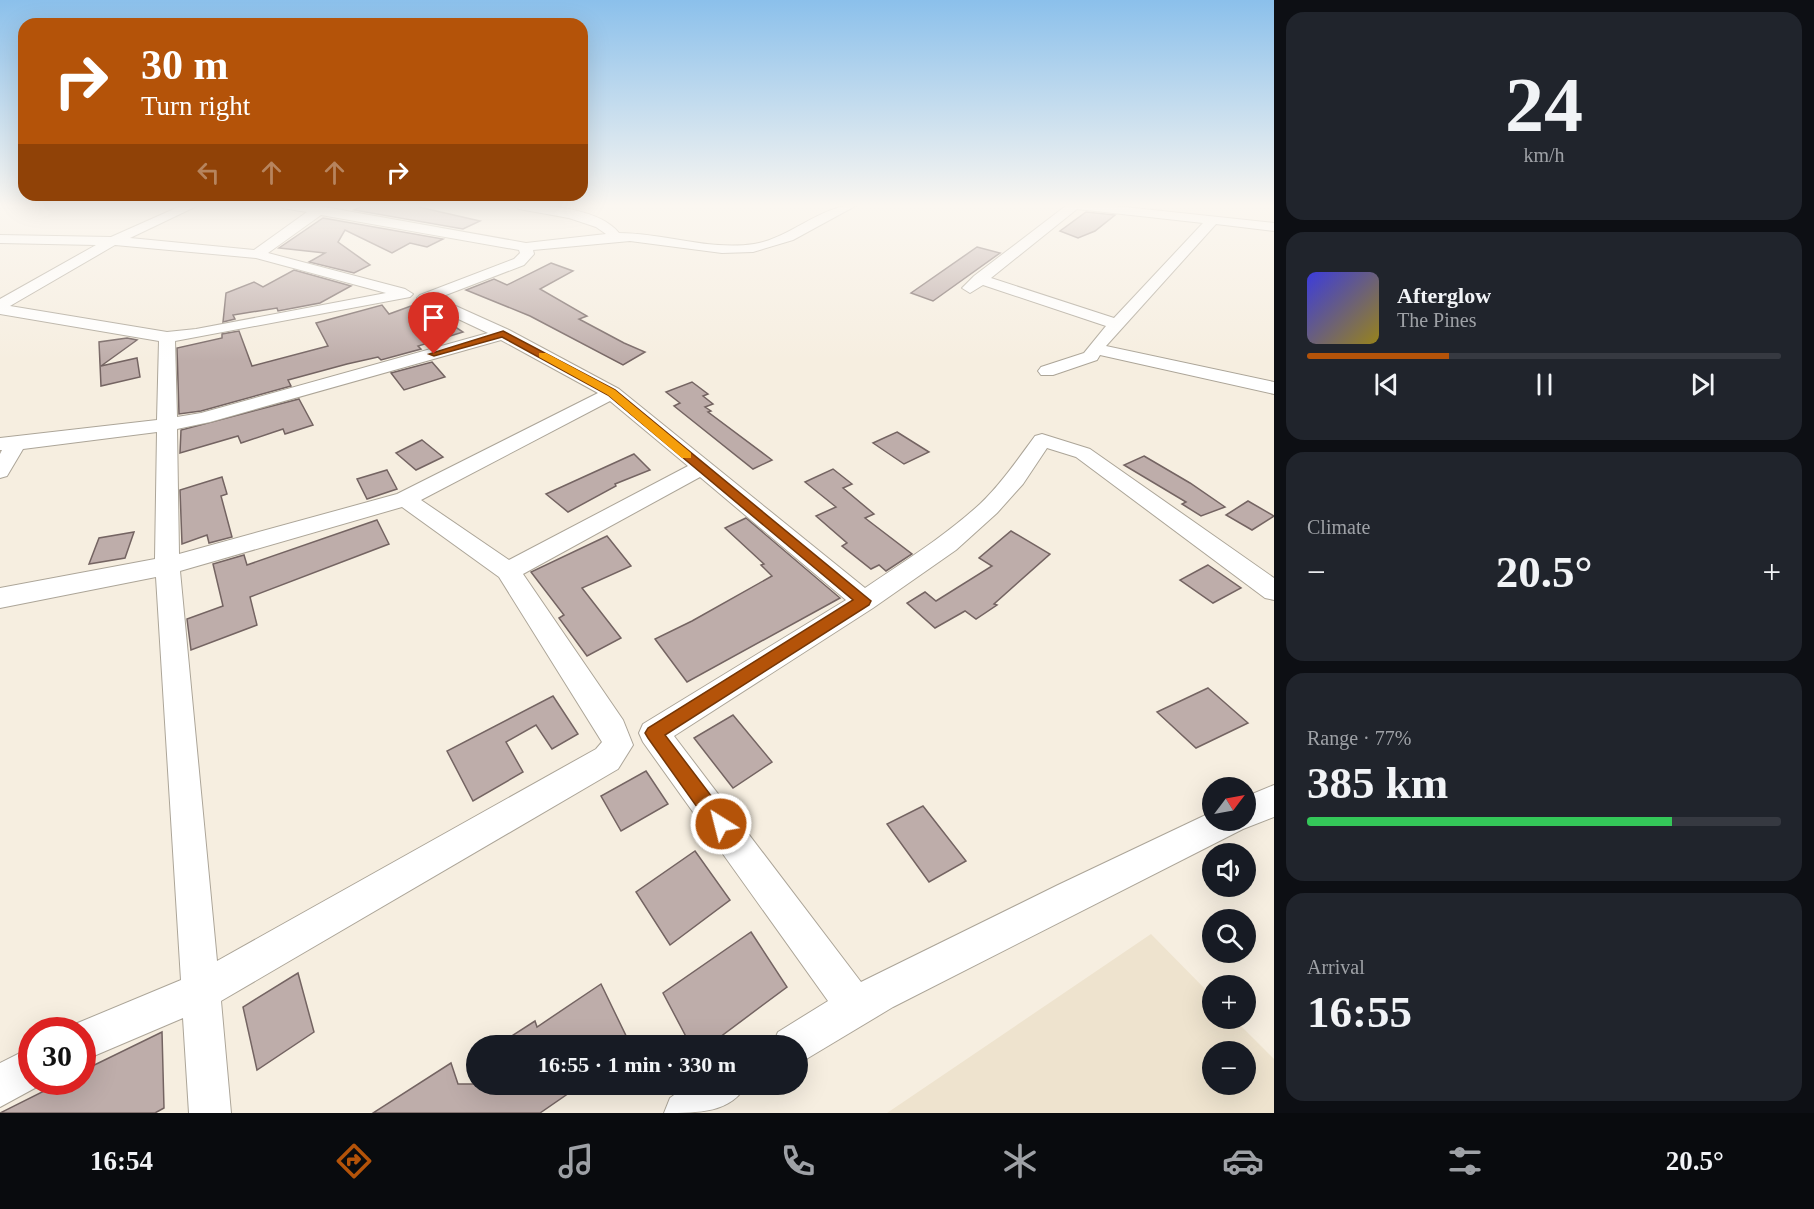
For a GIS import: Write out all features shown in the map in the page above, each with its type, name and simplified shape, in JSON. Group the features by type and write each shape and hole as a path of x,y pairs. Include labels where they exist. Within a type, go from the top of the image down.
{"street":[{"path":"0,307 86,257"},
{"path":"268,257 415,296 503,334 612,393 864,601"},
{"path":"0,307 167,337 415,296 519,262 524,257"},
{"path":"1007,257 974,283 1117,324"},
{"path":"1047,371 1091,356 1094,349 1179,257"},
{"path":"0,471 8,444 167,425 203,418 503,334"},
{"path":"167,337 167,566 210,1113"},
{"path":"1094,349 1274,388"},
{"path":"0,598 167,566 405,499 612,393"},
{"path":"856,1007 654,733 864,601 948,544 989,508 1016,479 1042,440 1083,453 1274,591"},
{"path":"508,571 701,468"},
{"path":"96,1035 200,991 607,759 618,745 612,729 508,571 405,499"},
{"path":"1256,809 1274,800"},
{"path":"808,1036 856,1007 1059,902 1207,831"},
{"path":"0,1086 18,1075"},
{"path":"685,1113 710,1095"}],"shaded area":[{"path":"1151,934 1202,986 1202,1029 1244,1029 1256,1041 1274,1059 1274,1113 887,1113"}],"building":[{"path":"318,257 359,257 370,265 354,273 309,262"},
{"path":"963,257 995,257 933,301 911,293"},
{"path":"551,263 573,271 540,289 587,316 579,319 645,352 623,365 530,316 466,290 494,279 507,285"},
{"path":"294,270 351,286 320,303 278,311 277,308 233,315 235,319 223,322 226,293 254,282 263,287"},
{"path":"419,303 463,332 418,346 421,349 381,360 378,357 347,364 288,380 291,386 201,411 179,414 177,348 222,338 222,334 239,331 252,366 328,346 316,323 382,305 389,314"},
{"path":"127,338 137,340 101,366 137,358 140,377 101,386 99,342"},
{"path":"432,362 445,377 404,390 391,373"},
{"path":"692,382 708,394 703,396 713,404 705,407 711,411 708,412 772,460 753,469 674,406 680,403 666,392"},
{"path":"299,399 313,425 285,434 283,429 241,443 238,436 180,453 181,430"},
{"path":"897,432 929,452 904,464 873,443"},
{"path":"422,440 443,457 416,470 396,453"},
{"path":"634,454 650,470 615,484 616,486 568,512 546,494"},
{"path":"1144,456 1225,507 1201,516 1182,504 1186,502 1124,465"},
{"path":"833,469 852,484 843,488 874,514 865,518 912,554 886,571 879,565 871,569 842,546 847,543 816,516 836,507 805,482"},
{"path":"387,470 397,489 367,499 357,479"},
{"path":"222,477 227,494 221,496 232,537 209,543 207,535 182,544 180,490"},
{"path":"1248,501 1274,516 1252,530 1226,515"},
{"path":"746,518 840,598 687,682 655,639 772,576 761,565 764,564 725,528"},
{"path":"377,520 389,544 250,597 257,625 191,650 187,619 223,606 213,564 244,555 247,565"},
{"path":"1011,531 1050,554 994,604 997,605 976,619 965,611 935,628 907,603 925,592 936,601 992,566 979,558"},
{"path":"134,532 125,558 89,564 99,538"},
{"path":"607,536 631,566 582,588 621,638 587,656 559,618 564,615 531,572"},
{"path":"1208,565 1241,588 1213,603 1180,580"},
{"path":"1208,688 1248,723 1196,748 1157,712"},
{"path":"553,696 578,734 552,749 536,725 506,742 523,772 473,801 447,751"},
{"path":"733,715 772,762 733,788 694,738"},
{"path":"646,771 668,804 621,831 601,796"},
{"path":"923,806 966,861 929,882 887,824"},
{"path":"695,851 730,900 670,945 636,892"},
{"path":"751,932 787,987 723,1035 685,1035 663,993"},
{"path":"298,973 314,1032 257,1070 243,1007"},
{"path":"601,984 626,1035 513,1035 535,1021 537,1027"},
{"path":"162,1032 164,1108 155,1113 0,1113 36,1095 96,1095 96,1064"},
{"path":"451,1063 458,1084 466,1084 466,1095 566,1095 540,1113 373,1113"}],"slow traffic":[{"path":"542,355 612,393 686,456"}],"route":[{"path":"434,354 503,334 612,393 864,601 654,733 721,824"}]}
